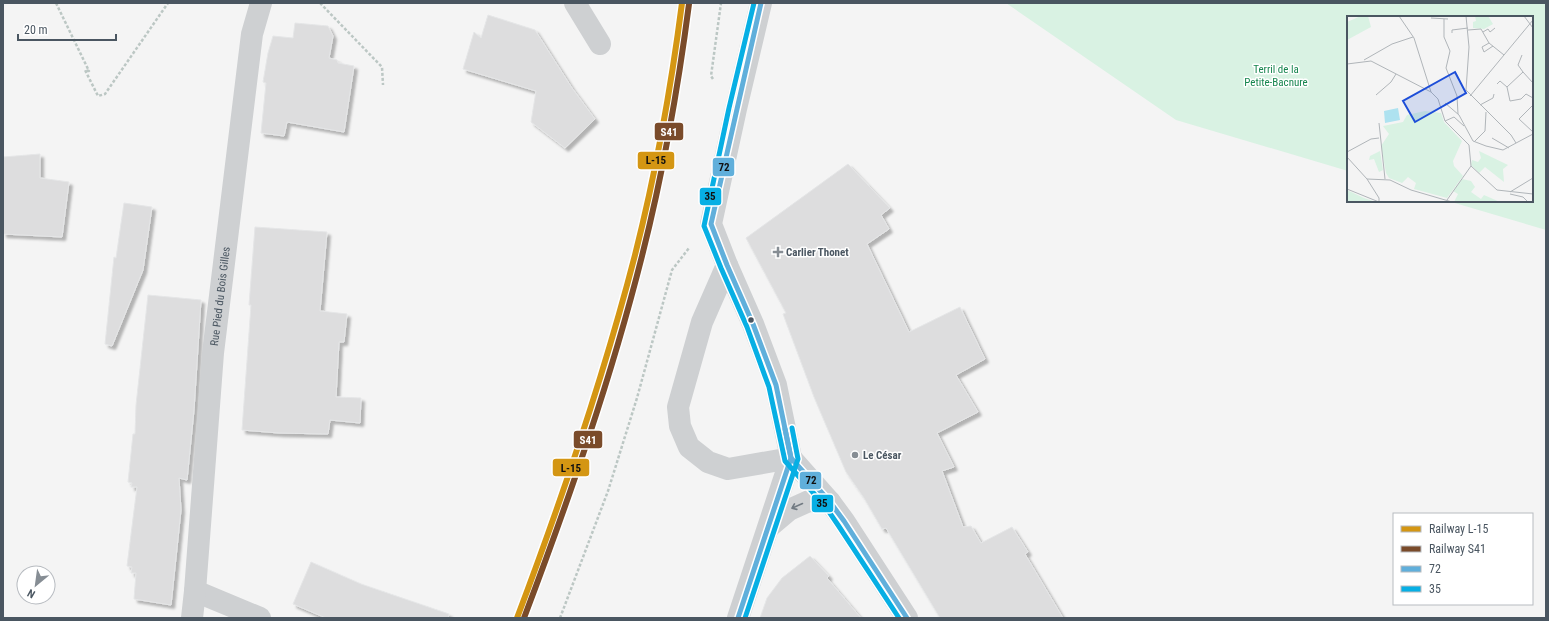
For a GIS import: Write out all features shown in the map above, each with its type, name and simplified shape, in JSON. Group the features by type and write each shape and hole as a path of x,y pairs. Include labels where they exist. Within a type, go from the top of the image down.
{"street":[{"name":"Rue Pied du Bois Gilles","path":"192,618 213,353 252,34 261,3"},
{"path":"575,3 600,44"},
{"path":"738,618 770,526 791,458 776,385 753,324 711,224 736,109 762,3"},
{"path":"727,265 702,322 678,407 680,426 689,447 708,462 728,469 791,458"},
{"path":"791,458 830,502 844,521 907,618"},
{"path":"770,526 789,510 809,501 830,502"},
{"path":"195,592 260,618"}],"path":[{"path":"56,3 89,71 85,70 98,96 105,94 168,3"},
{"path":"320,3 382,67 383,85"},
{"path":"560,618 608,491 637,398 672,270 688,248 716,239"}],"green space":[{"name":"Terril de la Petite-Bacnure","path":"1006,3 1546,3 1546,230 1451,202 1533,202 1533,16 1347,16 1347,171 1176,120"}],"building":[{"path":"488,15 535,30 572,88 595,119 565,148 531,122 536,91 463,69 474,32 481,38"},
{"path":"295,23 328,26 333,36 329,58 337,60 338,63 354,66 344,132 287,122 284,136 261,133 266,83 263,82 268,53 273,36 293,38"},
{"path":"40,154 40,178 69,182 62,237 3,234 3,157"},
{"path":"848,164 890,208 881,215 889,229 867,244 909,332 960,307 985,359 956,375 978,412 937,433 954,467 942,471 963,527 971,526 981,543 1012,527 1028,552 1025,554 1063,618 940,618 886,528 882,529 864,498 846,472 814,397 783,314 786,313 746,238"},
{"path":"124,203 152,207 143,270 112,346 105,344 114,257 116,258"},
{"path":"255,227 327,232 320,311 347,314 344,342 339,342 336,397 361,398 360,423 330,420 328,434 279,433 242,430"},
{"path":"148,295 201,300 194,410 187,480 179,478 181,510 171,605 134,599 136,573 131,573 132,567 127,566 137,487 131,487 132,483 128,482 133,434 135,434 136,405"},
{"path":"810,556 829,576 827,578 861,618 760,618 767,598 782,578"},
{"path":"311,562 361,584 449,614 448,618 326,618 293,604"}],"rail line":[{"name":"L-15","path":"517,618 550,529 581,438 623,301 643,224 656,161 668,98 682,3"},
{"name":"S41","path":"524,618 557,529 588,438 630,302 650,225 663,162 675,99 689,4"}],"transit line":[{"name":"35","path":"754,3 729,108 704,226 747,327 769,387 785,461 825,506 899,618"},
{"name":"72","path":"761,3 711,224 753,324 776,385 791,458 830,502 844,521 907,618"},
{"name":"35","path":"745,618 798,459 792,428"},
{"name":"72","path":"738,618 791,458 785,429"}],"place":[{"name":"Carlier Thonet","path":"778,252"},
{"name":"Le César","path":"855,455"}]}
